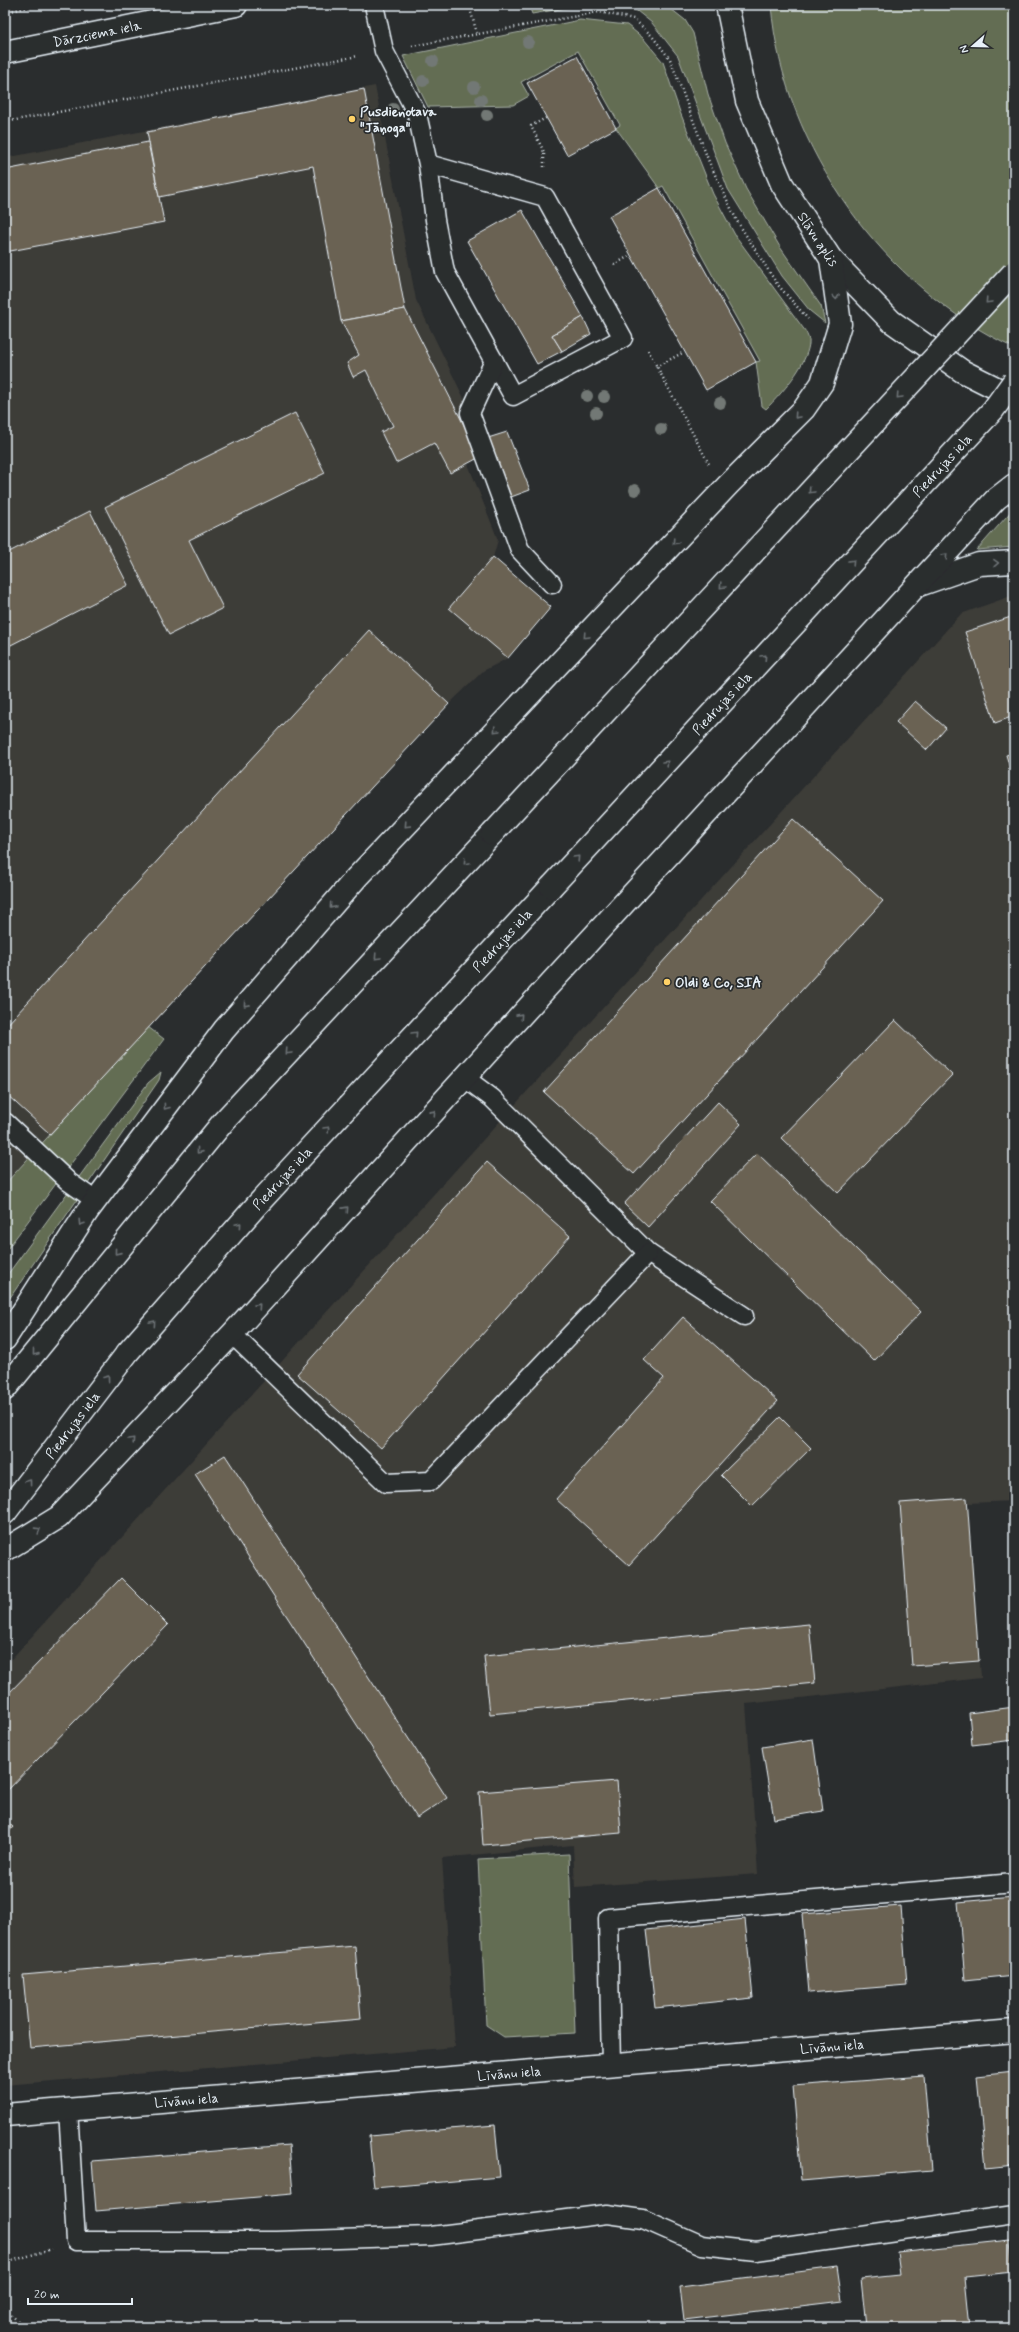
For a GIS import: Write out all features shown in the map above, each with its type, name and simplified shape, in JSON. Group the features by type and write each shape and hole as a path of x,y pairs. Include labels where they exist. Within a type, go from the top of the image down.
{"main road":[{"name":"Dārzciema iela","path":"5,52 236,5"},
{"name":"Slāvu aplis","path":"725,8 750,108 782,184 831,258 892,321 962,371 1014,396"},
{"path":"5,1339 96,1201 224,1030 357,877 729,484 804,409 822,383 840,324 831,258"},
{"path":"5,1389 224,1121 1014,272"},
{"name":"Piedrujas iela","path":"5,1513 128,1352 256,1206 993,410 1014,381"},
{"path":"5,1550 59,1517 232,1334 547,987 919,585 996,499 1014,485"},
{"path":"919,585 979,564 1014,562"},
{"name":"Līvānu iela","path":"5,2115 1014,2031"}],"lane":[{"path":"374,5 384,51 417,114 428,164 434,220 445,272 513,396 623,338 545,197 428,164"},
{"path":"494,361 470,413 520,550 552,584"},
{"path":"465,1078 492,1098 648,1253 744,1316"},
{"path":"5,1122 69,1182 96,1201"},
{"path":"232,1334 386,1483 430,1481 648,1253"},
{"path":"611,2065 608,1918 1014,1883"},
{"path":"68,2109 76,2241 277,2241 431,2236 607,2214 643,2219 702,2245 756,2251 1014,2214"}],"path":[{"path":"5,12 40,5"},
{"path":"469,5 477,34"},
{"path":"5,122 599,12 634,19 652,36 670,59 709,162 737,220 777,284 814,325"},
{"path":"545,197 544,152 531,126 546,118"},
{"path":"623,338 643,342 712,470"},
{"path":"656,367 684,352"},
{"path":"5,2263 76,2241"},
{"path":"5,2310 25,2327"}],"shaded area":[{"path":"375,86 416,300 475,421 465,427 478,458 468,464 498,540 493,557 551,607 508,658 483,671 449,704 5,1184 5,158"},
{"path":"1014,595 1014,951 1008,953 1014,1132 1014,1501 968,1503 981,1678 746,1704 758,1874 575,1887 573,1845 442,1858 455,2047 5,2085 5,1666 961,614"}],"green space":[{"path":"583,5 532,14 529,6"},
{"path":"617,5 666,5 685,20 693,33 708,94 725,143 746,189 780,247 821,306 825,323 810,311 782,276 728,189 678,56 652,23 637,11"},
{"path":"771,5 1014,5 1014,348 967,322 923,289 883,251 848,208 819,161 796,111 780,59"},
{"path":"580,20 627,25 643,38 663,62 680,112 713,194 735,235 806,332 809,342 803,361 786,387 766,409 762,406 756,362 760,361 663,186 659,188 616,128 620,125 578,51 521,82 529,96 513,105 428,107 403,56"},
{"path":"1014,508 1014,547 977,550"},
{"path":"148,1027 164,1039 5,1252 5,1184"},
{"path":"161,1072 159,1080 5,1305 5,1278 148,1083"},
{"path":"569,1854 575,2033 504,2037 486,2025 478,1859"}],"building":[{"path":"577,56 616,128 567,155 527,83"},
{"path":"364,89 405,309 341,321 313,166 159,197 147,132"},
{"path":"148,142 164,222 5,252 5,170"},
{"path":"659,188 756,362 706,390 609,216"},
{"path":"522,210 583,317 552,335 562,351 537,364 467,241"},
{"path":"405,309 465,427 478,458 450,473 434,443 396,463 381,432 393,426 366,370 353,377 347,363 359,355 341,321"},
{"path":"583,317 591,334 562,351 552,335"},
{"path":"295,413 325,473 189,540 223,608 169,635 105,507"},
{"path":"507,432 530,490 511,497 488,438"},
{"path":"90,511 128,585 5,648 5,554"},
{"path":"493,557 551,607 508,658 449,608"},
{"path":"1014,616 1014,716 995,723 965,632"},
{"path":"369,630 449,704 50,1134 5,1093 5,1027"},
{"path":"915,701 946,728 927,750 896,722"},
{"path":"1014,753 1014,781 1006,755"},
{"path":"793,819 883,901 634,1174 544,1092"},
{"path":"895,1020 952,1075 838,1193 781,1138"},
{"path":"718,1102 741,1124 648,1227 624,1204"},
{"path":"757,1153 921,1312 874,1361 710,1201"},
{"path":"487,1162 570,1236 381,1448 297,1374"},
{"path":"683,1317 778,1401 629,1565 556,1499 664,1378 644,1360"},
{"path":"780,1417 811,1448 752,1506 721,1475"},
{"path":"225,1455 447,1798 417,1818 195,1474"},
{"path":"967,1498 979,1661 912,1666 900,1503"},
{"path":"121,1578 168,1625 5,1793 5,1697"},
{"path":"809,1624 815,1683 490,1714 484,1656"},
{"path":"1014,1707 1014,1740 972,1745 969,1713"},
{"path":"813,1739 823,1811 774,1819 762,1747"},
{"path":"617,1781 621,1833 483,1845 479,1792"},
{"path":"5,1820 13,1827 5,1836"},
{"path":"1014,1897 1014,1975 965,1980 958,1902"},
{"path":"901,1906 907,1985 809,1993 802,1914"},
{"path":"745,1919 753,1998 655,2008 646,1930"},
{"path":"355,1946 361,2019 30,2048 23,1975"},
{"path":"1014,2072 1014,2165 986,2168 977,2076"},
{"path":"924,2076 932,2170 801,2181 793,2086"},
{"path":"495,2125 500,2177 374,2188 369,2136"},
{"path":"289,2145 293,2194 96,2211 92,2161"},
{"path":"1010,2240 1013,2272 965,2277 970,2327 866,2327 861,2279 900,2275 897,2252"},
{"path":"837,2267 842,2301 684,2320 680,2287"}],"place":[{"name":"Pusdienotava \"Jāņoga\"","path":"352,119"},
{"name":"Oldi & Co, SIA","path":"667,982"}]}
